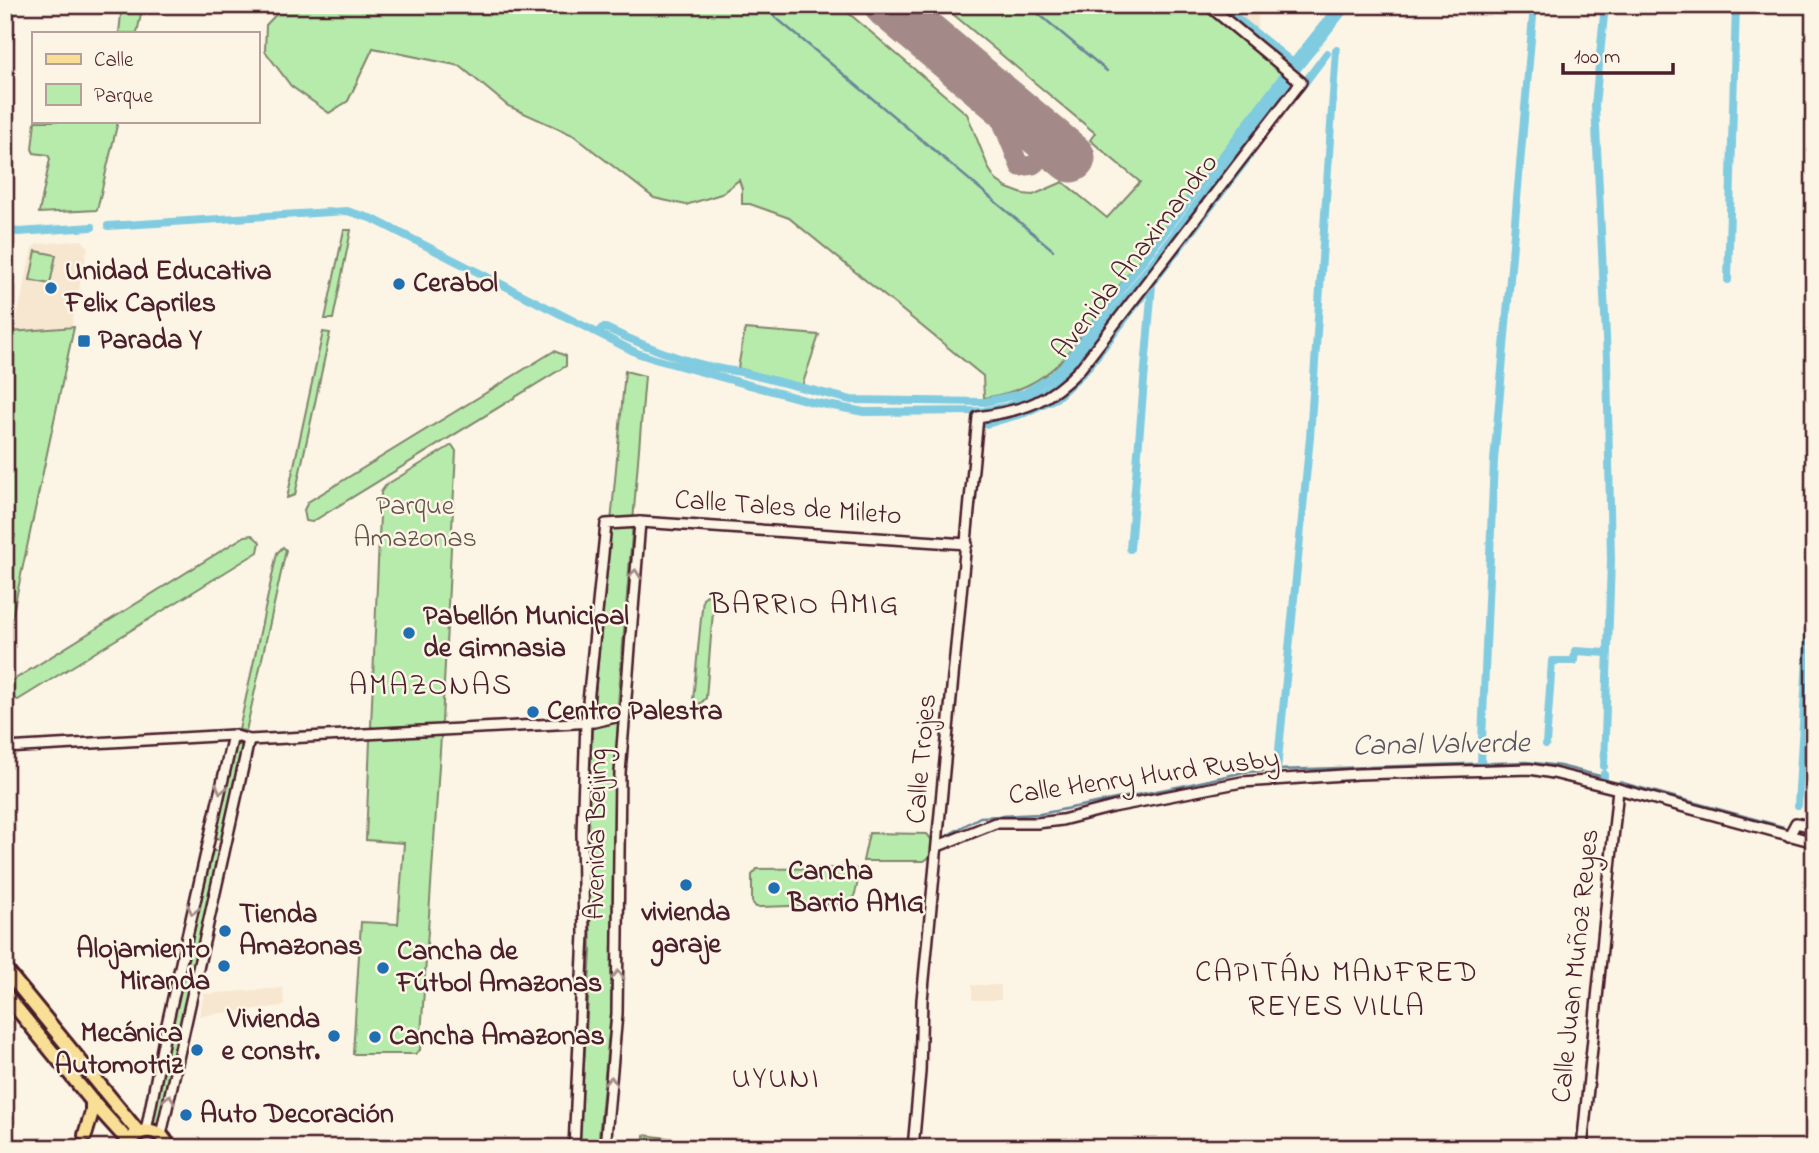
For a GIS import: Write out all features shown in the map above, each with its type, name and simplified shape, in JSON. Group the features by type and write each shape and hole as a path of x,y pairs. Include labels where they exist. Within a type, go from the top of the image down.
{"highway":[{"path":"5,969 143,1131 161,1135 169,1147"},
{"path":"5,994 129,1145 143,1131"},
{"path":"85,1135 92,1112 92,1101"}],"main road":[{"path":"169,1147 184,1148"}],"street":[{"name":"Avenida Anaximandro","path":"978,417 1020,409 1045,399 1064,386 1080,369 1299,81 1208,5"},
{"name":"Calle Trojes","path":"913,1148 920,1072 922,1000 978,417"},
{"name":"Calle Tales de Mileto","path":"606,524 640,522 967,544"},
{"name":"Avenida Beijing","path":"605,1148 617,1014 620,774 640,522"},
{"name":"Avenida Beijing","path":"574,1148 584,934 582,833 586,722 606,524"},
{"path":"5,713 5,738"},
{"path":"5,748 233,735 249,740 586,722 624,715"},
{"path":"143,1131 233,735"},
{"path":"161,1135 249,740"},
{"name":"Calle Henry Hurd Rusby","path":"938,846 995,823 1062,820 1113,807 1242,782 1358,774 1530,769 1618,789 1814,842"},
{"name":"Calle Juan Muñoz Reyes","path":"1582,1148 1618,789"},
{"path":"1789,836 1796,823 1814,827"}],"shaded area":[{"path":"1259,5 1257,30 1231,6"},
{"name":"Unidad Educativa Felix Capriles","path":"82,240 88,247 71,328 14,331 32,248 37,244"},
{"path":"972,985 1001,985 1001,1000 972,1000"},
{"path":"283,988 284,1006 199,1016 204,994"}],"green space":[{"path":"122,5 143,5 137,32 119,32"},
{"path":"285,5 839,5 967,114 996,180 1007,188 1033,195 1063,182 1107,218 1140,182 1090,140 1095,133 942,5 1201,5 1283,73 1062,360 1045,375 1026,386 984,398 983,376 789,218 750,204 742,204 739,180 721,194 686,205 654,198 573,135 508,106 460,66 373,48 348,101 329,113 291,86 265,51 266,25"},
{"path":"35,122 118,122 97,210 39,213 50,159 48,155 34,153 32,149"},
{"path":"344,230 351,230 333,319 325,319"},
{"path":"36,251 56,255 50,284 30,280"},
{"path":"74,327 5,650 5,584 15,535 5,533 5,359 11,332"},
{"path":"745,329 819,335 802,386 738,368"},
{"path":"323,332 330,333 295,495 287,498"},
{"path":"554,351 566,356 566,366 312,522 306,521 304,510 308,502"},
{"path":"625,371 645,376 618,704 611,712 593,718"},
{"name":"Parque Amazonas","path":"452,445 456,451 442,722 440,725 375,730 371,726 381,492 386,485"},
{"path":"252,535 260,542 258,552 18,700 8,697 8,687 12,681 245,536"},
{"path":"283,547 286,550 246,731 239,730 277,553"},
{"path":"707,595 714,599 706,698 700,704 693,700 703,598"},
{"path":"618,722 611,1012 598,1147 579,1146 591,952 588,832 592,726"},
{"path":"441,736 420,1050 415,1054 353,1054 361,922 398,924 404,843 366,840 370,740 373,737"},
{"path":"236,744 243,746 222,838 214,839"},
{"path":"869,833 927,834 932,840 931,856 924,861 863,861"},
{"path":"212,851 219,851 159,1126 150,1121"},
{"path":"757,869 858,870 857,883 853,898 848,904 756,907 752,902 752,875"},
{"path":"5,977 109,1107 133,1129 124,1133 5,984"},
{"path":"644,1135 722,1145 722,1148 643,1148"}],"waterway":[{"path":"1028,5 1107,71"},
{"path":"1221,5 1293,63 1332,14"},
{"path":"1297,69 1348,5"},
{"path":"1481,763 1494,461 1534,5"},
{"path":"1604,766 1611,560 1607,358 1595,105 1605,5"},
{"path":"1728,280 1736,5"},
{"path":"762,6 1053,250"},
{"path":"1277,770 1310,437 1336,50"},
{"path":"1300,89 1327,53"},
{"path":"598,333 602,328 606,328 689,361 851,400 985,402 1025,393 1063,366 1284,75"},
{"path":"108,226 347,211 373,219 637,353 658,360 812,402 864,412 984,411 1009,406 1042,392 1069,370 1288,81"},
{"path":"983,425 1025,413 1056,398 1086,370 1250,155"},
{"path":"5,230 19,232 92,227"},
{"path":"1130,549 1152,285"},
{"path":"1798,805 1814,545"},
{"path":"1546,744 1552,661 1574,661 1575,651 1607,653"},
{"name":"Canal Valverde","path":"1277,770 1526,762 1560,766 1604,777"},
{"name":"Canal Valverde","path":"948,835 980,817 1040,814 1244,772 1263,771"},
{"name":"Canal Valverde","path":"1619,782 1784,827"}],"taxiway":[{"path":"988,88 1020,167 1033,165 1038,161"}],"runway":[{"path":"889,5 1071,158"}],"place":[{"name":"Cerabol","path":"399,284"},
{"name":"Unidad Educativa Felix Capriles","path":"51,288"},
{"name":"Parada Y","path":"84,341"},
{"name":"Pabellón Municipal de Gimnasia","path":"409,633"},
{"name":"Centro Palestra","path":"533,712"},
{"name":"vivienda garaje","path":"686,885"},
{"name":"Cancha Barrio AMIG","path":"774,888"},
{"name":"Tienda Amazonas","path":"225,931"},
{"name":"Alojamiento Miranda","path":"224,966"},
{"name":"Cancha de Fútbol Amazonas","path":"383,968"},
{"name":"Vivienda e constr.","path":"334,1036"},
{"name":"Cancha Amazonas","path":"375,1037"},
{"name":"Mecánica Automotriz","path":"197,1050"},
{"name":"Auto Decoración","path":"186,1115"}],"district":[{"name":"BARRIO AMIG","path":"805,606"},
{"name":"AMAZONAS","path":"431,687"},
{"name":"CAPITÁN MANFRED REYES VILLA","path":"1337,991"},
{"name":"UYUNI","path":"776,1080"}]}
